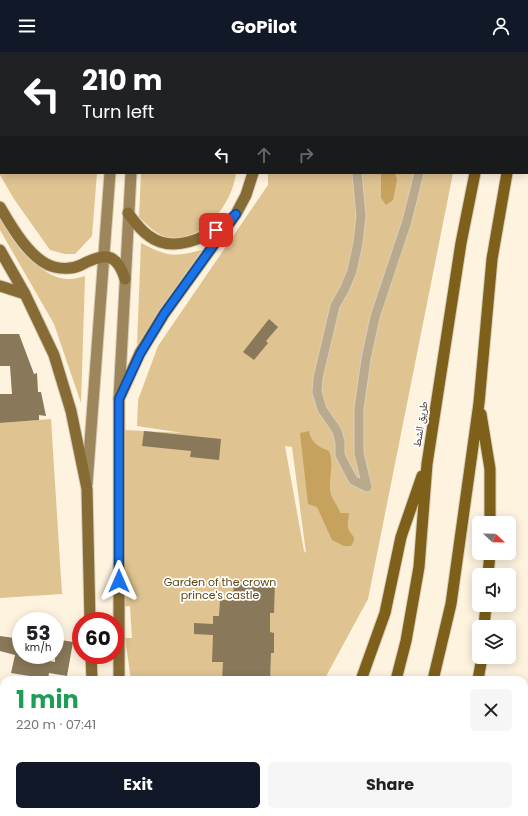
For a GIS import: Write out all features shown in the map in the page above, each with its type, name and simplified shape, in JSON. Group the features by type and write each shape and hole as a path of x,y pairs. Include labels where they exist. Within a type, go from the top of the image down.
{"highway":[{"name":"طريق الشط","path":"397,676 406,641 419,567 427,464 461,243 475,174"},
{"path":"434,676 451,604 479,404 492,259 507,174"},
{"path":"479,404 490,469 490,516"},
{"path":"362,676 385,613 401,537 413,499 427,464"},
{"path":"479,676 481,664"}],"main road":[{"path":"90,612 87,489 110,174"},
{"path":"119,676 119,399 131,174"},
{"path":"119,399 140,354 164,314 236,214 246,195 254,174"},
{"path":"0,207 32,253 46,264 63,268 72,268 96,257 105,256 116,262 123,272 125,279"},
{"path":"128,213 139,228 150,237 163,242 175,244 198,240 216,230 236,214"},
{"path":"0,250 25,294 54,355 70,411 87,489"},
{"path":"0,286 25,294"},
{"path":"91,664 92,676"}],"street":[{"path":"357,174 361,216 358,244 352,271 335,306 318,378 317,392 322,409 337,431 340,442 340,455 353,480 367,487 359,453 359,408 366,359 375,317 407,221 419,174"}],"green space":[{"path":"97,174 92,236 75,254 65,254 50,250 14,199 0,175"},
{"path":"141,174 236,174 230,193 219,212 212,221 194,234 175,239 167,238 150,228 139,217"},
{"name":"Garden of the crown prince's castle","path":"268,174 453,174 368,599 326,676 130,676 125,638 132,638 130,606 122,607 125,430 183,433 137,426 138,400 158,346 268,185","holes":["285,446 292,447 306,553 304,551"]},
{"path":"0,218 21,247 39,266 49,273 59,278 70,279 85,276 81,403 54,324 0,230"},
{"path":"141,243 158,251 177,255 202,250 137,345"},
{"path":"51,419 62,594 0,598 0,423"}],"shaded area":[{"path":"381,174 395,174 397,180 393,200 386,205 381,198"},
{"path":"309,431 316,444 329,451 331,461 330,490 340,513 349,513 348,528 354,538 351,546 344,546 332,540 317,507 308,504 300,433"}],"building":[{"path":"269,319 278,327 266,341 268,343 254,360 243,352"},
{"path":"0,334 19,334 34,374 37,373 38,392 41,392 46,416 39,415 39,420 0,423 0,394 12,394 10,366 0,366"},
{"path":"144,431 221,439 219,460 190,457 191,451 142,446"},
{"path":"234,580 275,581 274,613 270,613 270,632 274,633 274,653 271,653 270,676 222,676 223,662 212,662 213,635 194,634 194,623 213,624 213,616 219,616 220,600 233,600"},
{"path":"0,636 12,638 12,654 0,651"},
{"path":"64,640 72,642 67,676 49,673 48,676 30,676 11,673 13,664 64,664"}],"route":[{"path":"119,581 119,399 140,354 164,314 236,214 216,230"}]}
